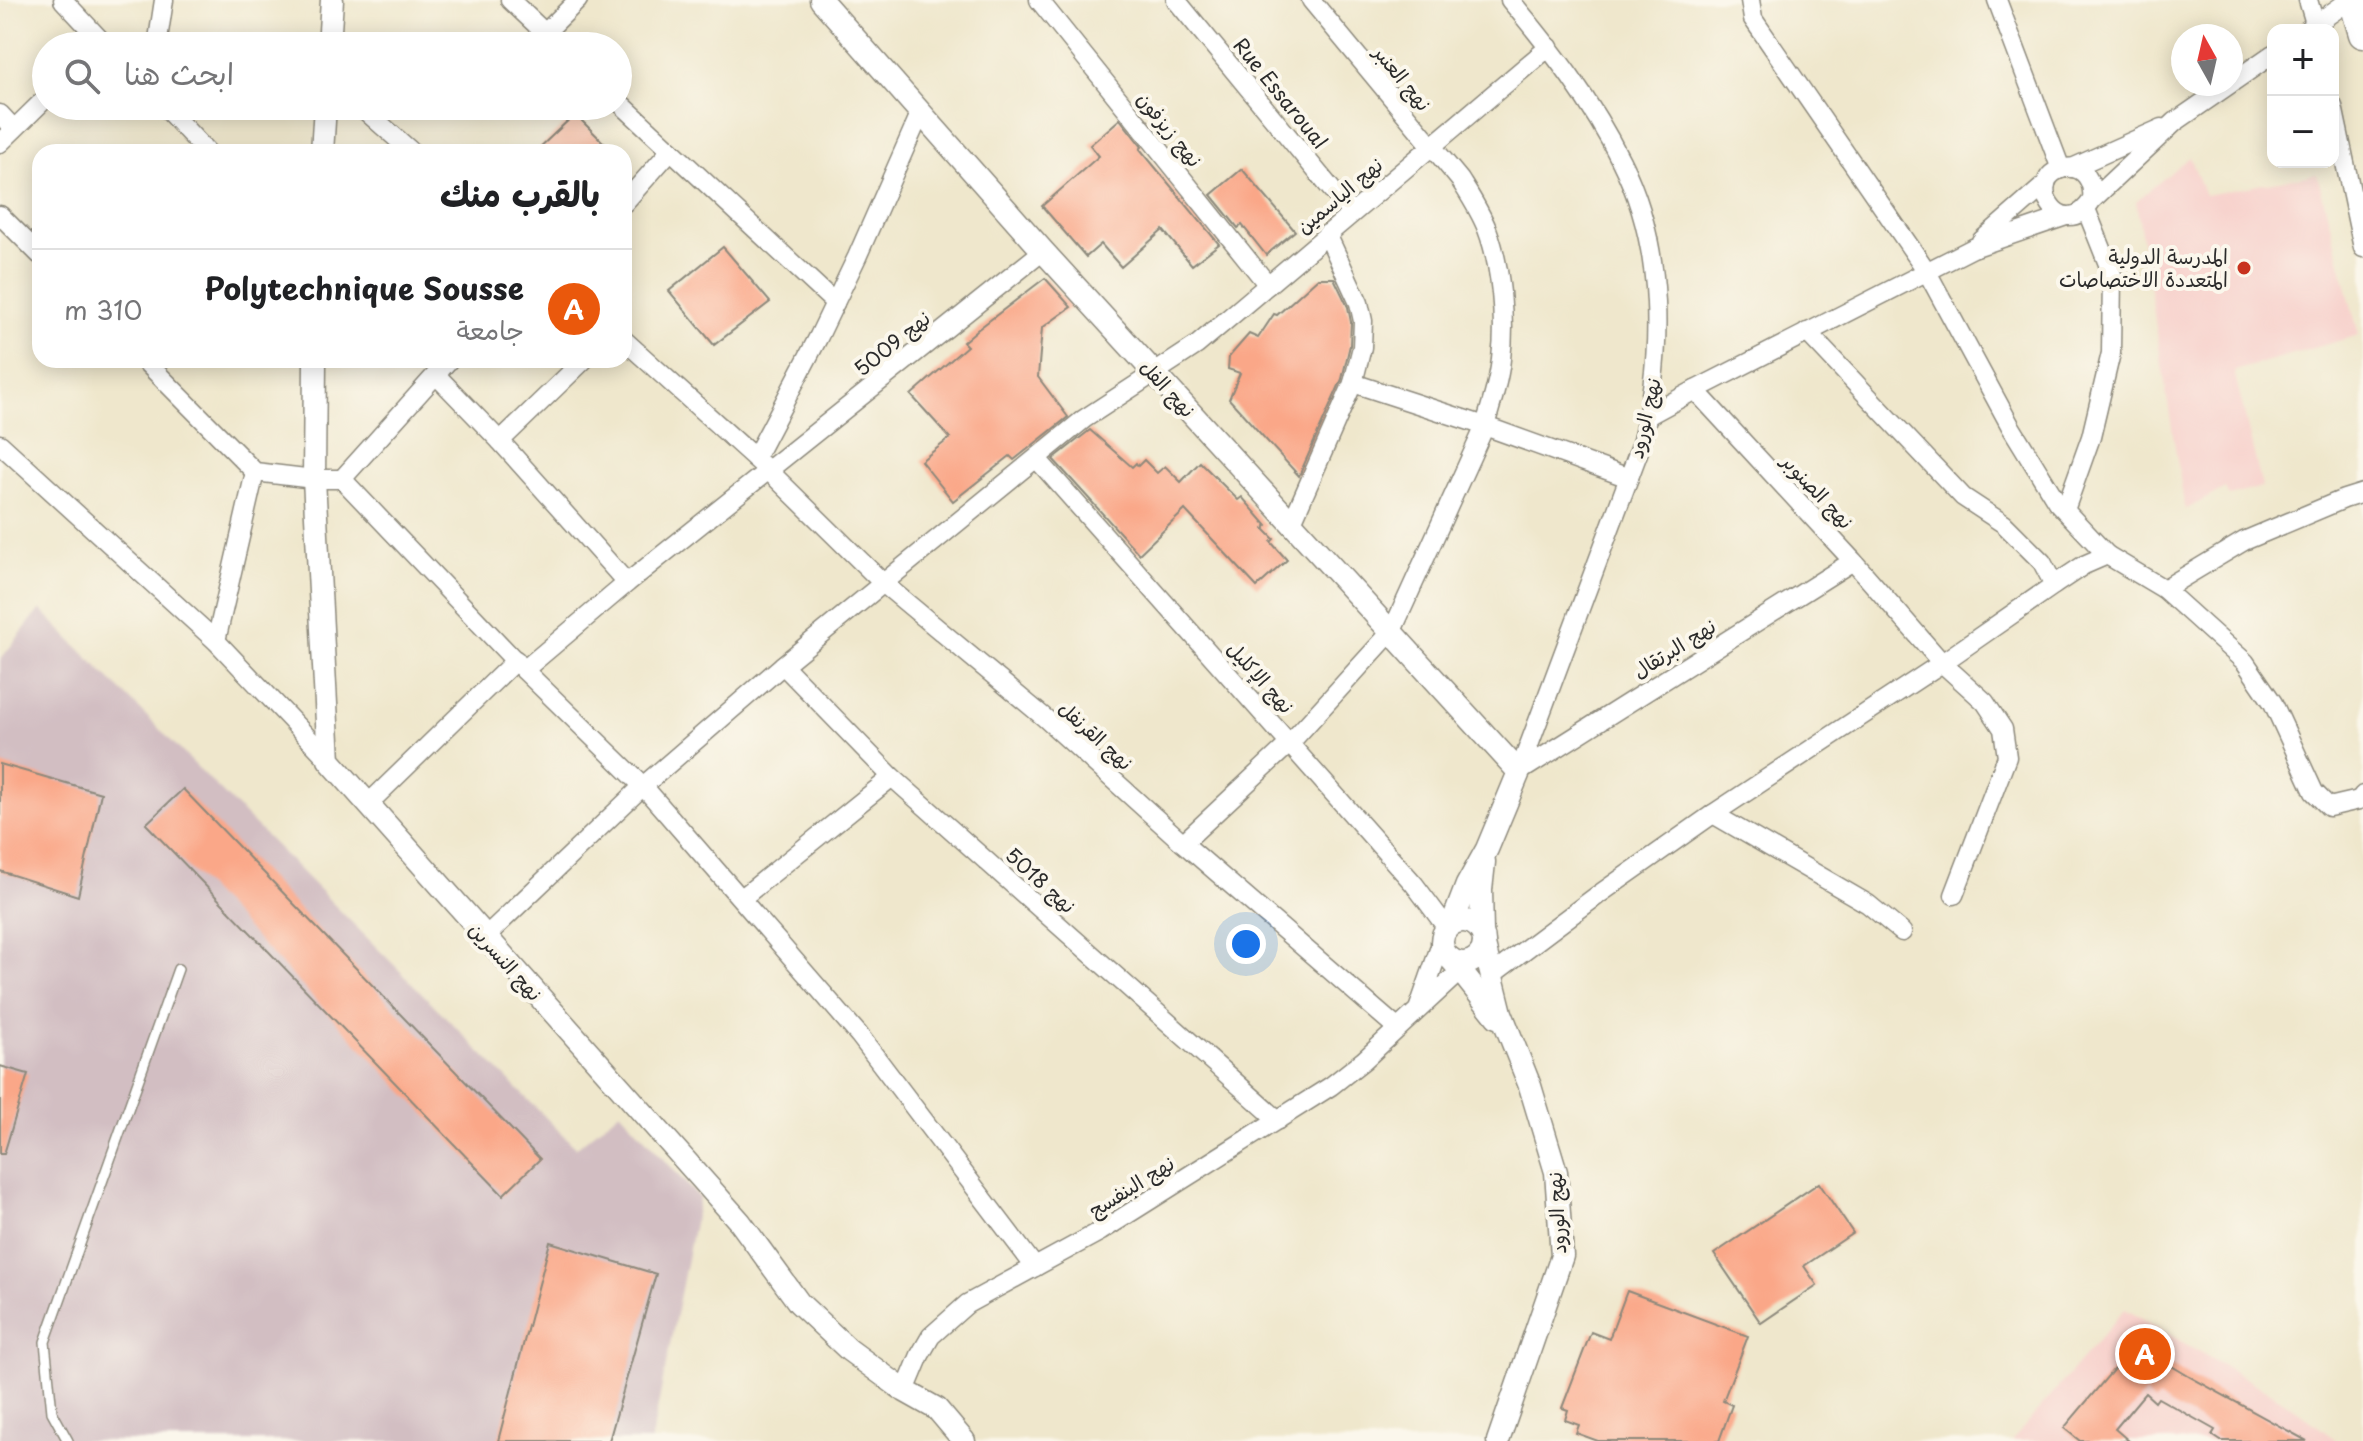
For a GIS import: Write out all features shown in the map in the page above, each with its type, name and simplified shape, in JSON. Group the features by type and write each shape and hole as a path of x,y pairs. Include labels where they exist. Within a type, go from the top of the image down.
{"highway":[{"path":"2352,0 2363,34"}],"street":[{"path":"63,0 91,32"},
{"path":"159,32 164,0"},
{"path":"330,32 332,0"},
{"path":"510,0 544,32"},
{"path":"546,32 578,0"},
{"name":"نهج زيزفون","path":"1039,0 1268,285"},
{"name":"Rue Essaroual","path":"1176,0 1351,213"},
{"name":"نهج العنبر","path":"1183,843 1290,743 1392,631 1485,426 1496,391 1501,359 1502,326 1495,262 1488,232 1477,206 1460,180 1311,0"},
{"name":"نهج الورود","path":"1487,849 1629,478 1649,415 1656,349 1653,267 1637,197 1601,123 1549,47 1510,0"},
{"path":"1750,0 1753,19 1926,270 2011,427 2057,502 2107,555 2164,589 2245,662 2273,703 2314,792 2329,807 2359,800 2363,795"},
{"path":"1997,0 2066,168"},
{"path":"2308,0 2312,24"},
{"path":"2319,24 2352,0"},
{"name":"نهج الفل","path":"824,1 1043,251 1519,772"},
{"name":"نهج الياسمين","path":"485,937 643,786 783,665 1084,419 1197,345 1549,47"},
{"path":"2243,75 2267,58"},
{"path":"1649,415 1973,248 2077,215 2175,122 2213,96"},
{"path":"0,143 32,112"},
{"path":"0,114 14,129"},
{"path":"632,114 835,303"},
{"path":"761,464 920,114"},
{"path":"177,120 200,144"},
{"path":"323,144 324,120"},
{"path":"376,120 403,144"},
{"path":"1973,248 2046,184 2052,175 2175,122"},
{"path":"2339,134 2363,248"},
{"path":"632,194 671,150"},
{"path":"2065,510 2091,437 2111,353 2112,274 2089,204 2093,189 2090,179 2082,171 2066,168"},
{"path":"2046,184 2048,204 2066,216"},
{"path":"0,215 32,247"},
{"path":"1292,522 1353,383 1362,347 1363,321 1359,303 1327,234"},
{"name":"نهج 5009","path":"368,804 520,665 627,583 761,464 1043,251"},
{"path":"1807,332 1963,497 2004,524 2042,562 2054,585"},
{"name":"نهج القرنفل","path":"632,347 761,464 884,584 1045,718 1183,843 1397,1028"},
{"path":"152,368 255,472 342,479 520,665 643,786 742,898 859,1035 1035,1267"},
{"path":"315,368 314,479 329,760"},
{"path":"342,479 443,368"},
{"path":"500,441 576,368"},
{"path":"437,376 500,441 627,583"},
{"path":"1353,383 1629,478"},
{"name":"نهج الصنوبر","path":"1695,390 1853,561 1942,663 1985,702 2003,729 2007,757 1954,895"},
{"path":"0,444 216,641 329,760"},
{"name":"نهج الإكليل","path":"1037,459 1414,884 1461,945"},
{"path":"216,641 255,472"},
{"path":"2164,589 2244,541 2363,493"},
{"path":"1490,976 1713,814 2084,565 2107,555"},
{"name":"نهج البرتقال","path":"1519,772 1853,561"},
{"name":"نهج 5018","path":"783,665 892,777 1278,1120"},
{"name":"نهج النسرين","path":"329,760 740,1222 799,1303 849,1350 905,1391 937,1409 964,1441"},
{"path":"742,898 892,777"},
{"path":"1713,814 1868,904 1902,932"},
{"path":"1418,1010 1461,945 1481,890 1487,849"},
{"path":"1487,849 1467,885 1461,945 1507,1030"},
{"path":"1461,945 1490,976 1507,1030"},
{"name":"نهج البنفسج","path":"905,1391 931,1336 967,1304 1101,1231 1331,1086 1418,1010 1461,945"},
{"name":"نهج الورود","path":"1498,1441 1562,1256 1556,1172 1530,1086 1507,1030"}],"lane":[{"path":"68,1441 52,1412 45,1342 178,969"}],"shaded area":[{"name":"المدرسة الدولية المتعددة الاختصاصات","path":"2190,157 2205,195 2317,174 2359,335 2234,371 2262,487 2229,496 2225,488 2185,510 2136,201"},
{"path":"40,609 576,1148 620,1111 699,1198 651,1441 0,1441 0,660"},
{"path":"2125,1309 2283,1400 2335,1441 2012,1441"}],"building":[{"path":"1120,119 1142,147 1140,149 1219,244 1192,265 1163,230 1121,267 1101,244 1086,257 1042,206 1099,156 1090,145"},
{"path":"569,120 581,120 605,144 543,144"},
{"path":"1242,169 1295,231 1266,255 1242,225 1238,228 1211,195"},
{"path":"723,247 770,302 714,345 669,291"},
{"path":"1045,278 1071,307 1042,328 1038,377 1068,417 1014,460 1010,456 953,501 921,461 950,438 911,395 967,346 963,342"},
{"path":"1318,278 1334,278 1348,307 1350,345 1342,379 1299,476 1229,399 1240,373 1228,369 1229,357 1249,334 1258,338 1274,314 1277,315"},
{"path":"1090,430 1132,467 1144,460 1157,473 1165,466 1181,482 1200,462 1238,500 1242,497 1267,526 1264,529 1274,539 1271,542 1287,560 1257,587 1185,510 1139,554 1053,459"},
{"path":"0,764 101,793 78,896 0,871"},
{"path":"183,789 540,1159 503,1195 146,824"},
{"path":"0,1066 28,1074 4,1154 0,1154"},
{"path":"1819,1183 1853,1233 1804,1266 1817,1285 1761,1323 1714,1254"},
{"path":"550,1242 656,1274 609,1441 498,1441"},
{"path":"1627,1291 1748,1336 1723,1401 1732,1405 1719,1441 1598,1441 1576,1433 1579,1425 1565,1420 1568,1410 1562,1408 1591,1332 1609,1339"},
{"path":"2135,1344 2307,1441 2221,1441 2212,1435 2215,1430 2158,1398 2155,1402 2145,1393 2115,1429 2129,1441 2080,1441 2064,1428"}],"place":[{"name":"المدرسة الدولية المتعددة الاختصاصات","path":"2244,268"},
{"name":"Polytechnique Sousse","path":"2145,1354"}]}
